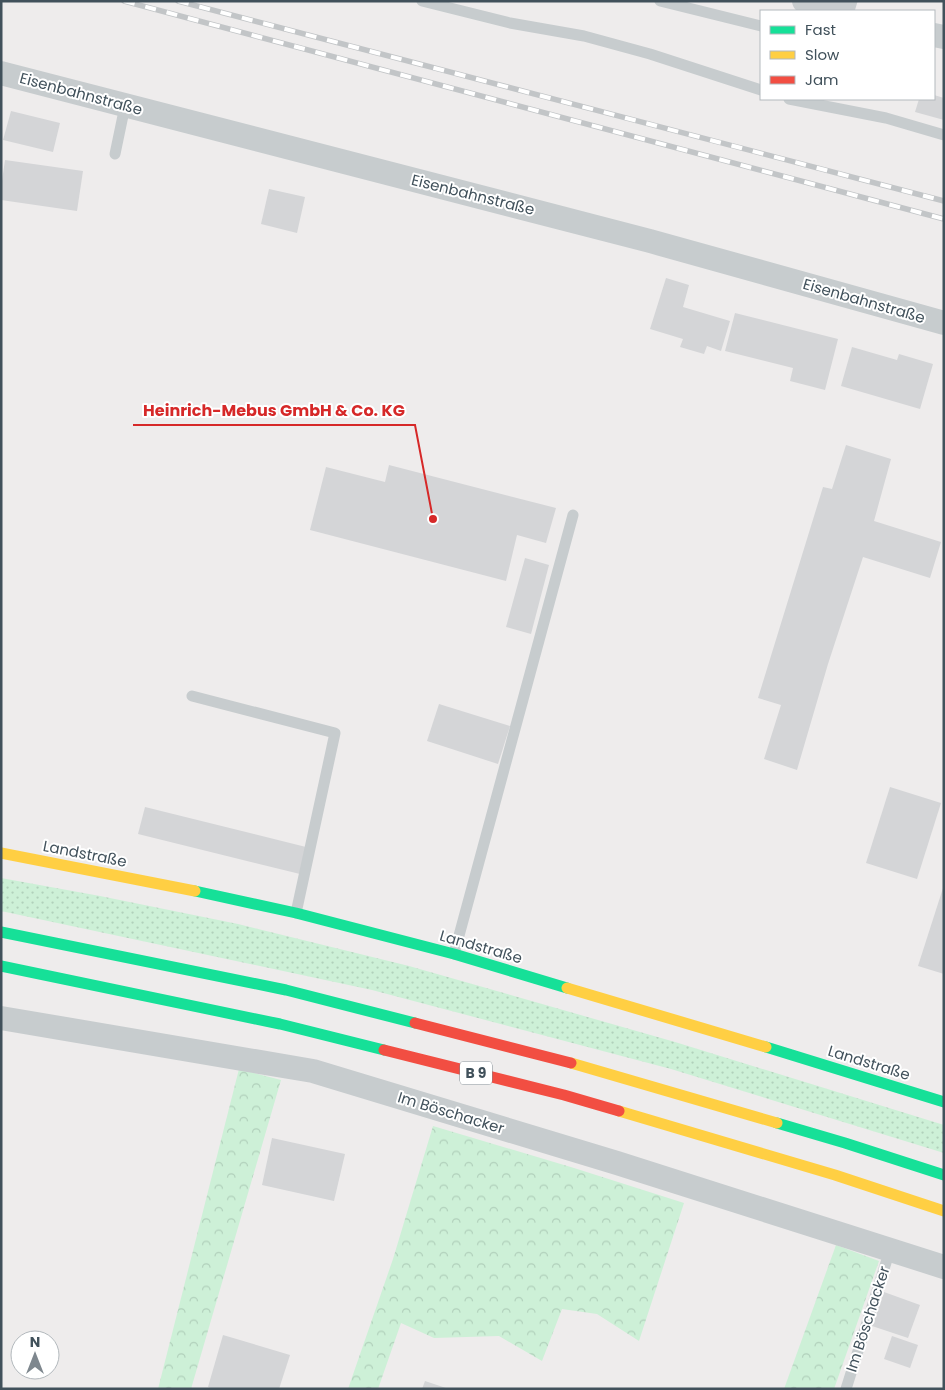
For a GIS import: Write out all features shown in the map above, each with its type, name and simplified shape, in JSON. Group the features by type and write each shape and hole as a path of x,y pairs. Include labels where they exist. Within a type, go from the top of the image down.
{"main road":[{"name":"Landstraße","path":"1,853 153,882 296,913 454,954 944,1102"},
{"name":"B 9","path":"1,932 286,990 570,1063 845,1143 944,1175"},
{"name":"B 9","path":"1,966 280,1024 564,1095 835,1175 944,1211"}],"street":[{"path":"804,1 837,10"},
{"name":"Eisenbahnstraße","path":"1,73 650,241 944,323"},
{"name":"Im Böschacker","path":"1,1018 313,1071 617,1163 944,1267"}],"lane":[{"path":"422,1 510,23 584,36 650,54 760,90"},
{"path":"660,1 760,26"},
{"path":"794,100 886,118 944,135"},
{"path":"115,154 125,106"},
{"path":"454,954 573,515"},
{"path":"192,696 335,733 296,913"},
{"name":"Im Böschacker","path":"846,1389 890,1250"}],"green space":[{"path":"1,878 238,924 409,966 675,1042 944,1125 944,1153 671,1069 372,990 1,911"},
{"path":"239,1069 281,1080 191,1389 158,1389"},
{"path":"433,1126 684,1203 639,1341 597,1314 562,1309 542,1361 499,1336 434,1338 401,1323 378,1389 348,1389 393,1259"},
{"path":"836,1245 879,1261 834,1389 784,1389"}],"building":[{"path":"935,95 944,98 944,120 915,112 919,100 935,100"},
{"path":"11,111 60,123 53,152 3,140"},
{"path":"5,160 83,171 77,211 1,200"},
{"path":"269,189 305,197 297,233 261,224"},
{"path":"666,278 689,285 683,307 730,321 721,351 707,346 704,354 680,347 683,339 650,329"},
{"path":"735,313 838,339 825,390 790,381 793,368 725,351"},
{"path":"852,347 897,360 899,354 933,364 920,409 841,386"},
{"path":"846,445 891,459 874,521 941,542 930,578 863,557 828,664 797,770 764,759 781,705 758,698 823,487 832,489"},
{"path":"389,465 556,508 546,543 517,535 506,581 310,530 326,467 385,482"},
{"path":"525,558 549,565 531,634 506,627"},
{"path":"439,704 510,726 498,764 427,741"},
{"path":"890,787 941,803 917,879 866,863"},
{"path":"145,807 306,847 300,874 138,834"},
{"path":"944,888 944,974 918,966"},
{"path":"272,1138 345,1154 334,1201 262,1185"},
{"path":"884,1292 920,1305 908,1338 872,1326"},
{"path":"223,1335 290,1355 279,1389 213,1389 208,1387"},
{"path":"892,1336 918,1345 910,1368 884,1359"},
{"path":"425,1381 446,1388 446,1389 422,1389"}],"railway":[{"path":"124,1 944,219"},
{"path":"178,1 944,201"}],"traffic: fast":[{"path":"195,891 296,913 454,954 567,988"},
{"path":"1,932 286,990 415,1023"},
{"path":"1,966 280,1024 384,1050"},
{"path":"766,1047 944,1102"},
{"path":"777,1123 944,1175"}],"traffic: slow":[{"path":"1,853 195,891"},
{"path":"567,988 766,1047"},
{"path":"571,1063 777,1123"},
{"path":"619,1111 835,1175 944,1211"}],"traffic: jam":[{"path":"415,1023 571,1063"},
{"path":"384,1050 564,1095 619,1111"}],"place":[{"name":"Heinrich-Mebus GmbH & Co. KG","path":"433,519"}]}
